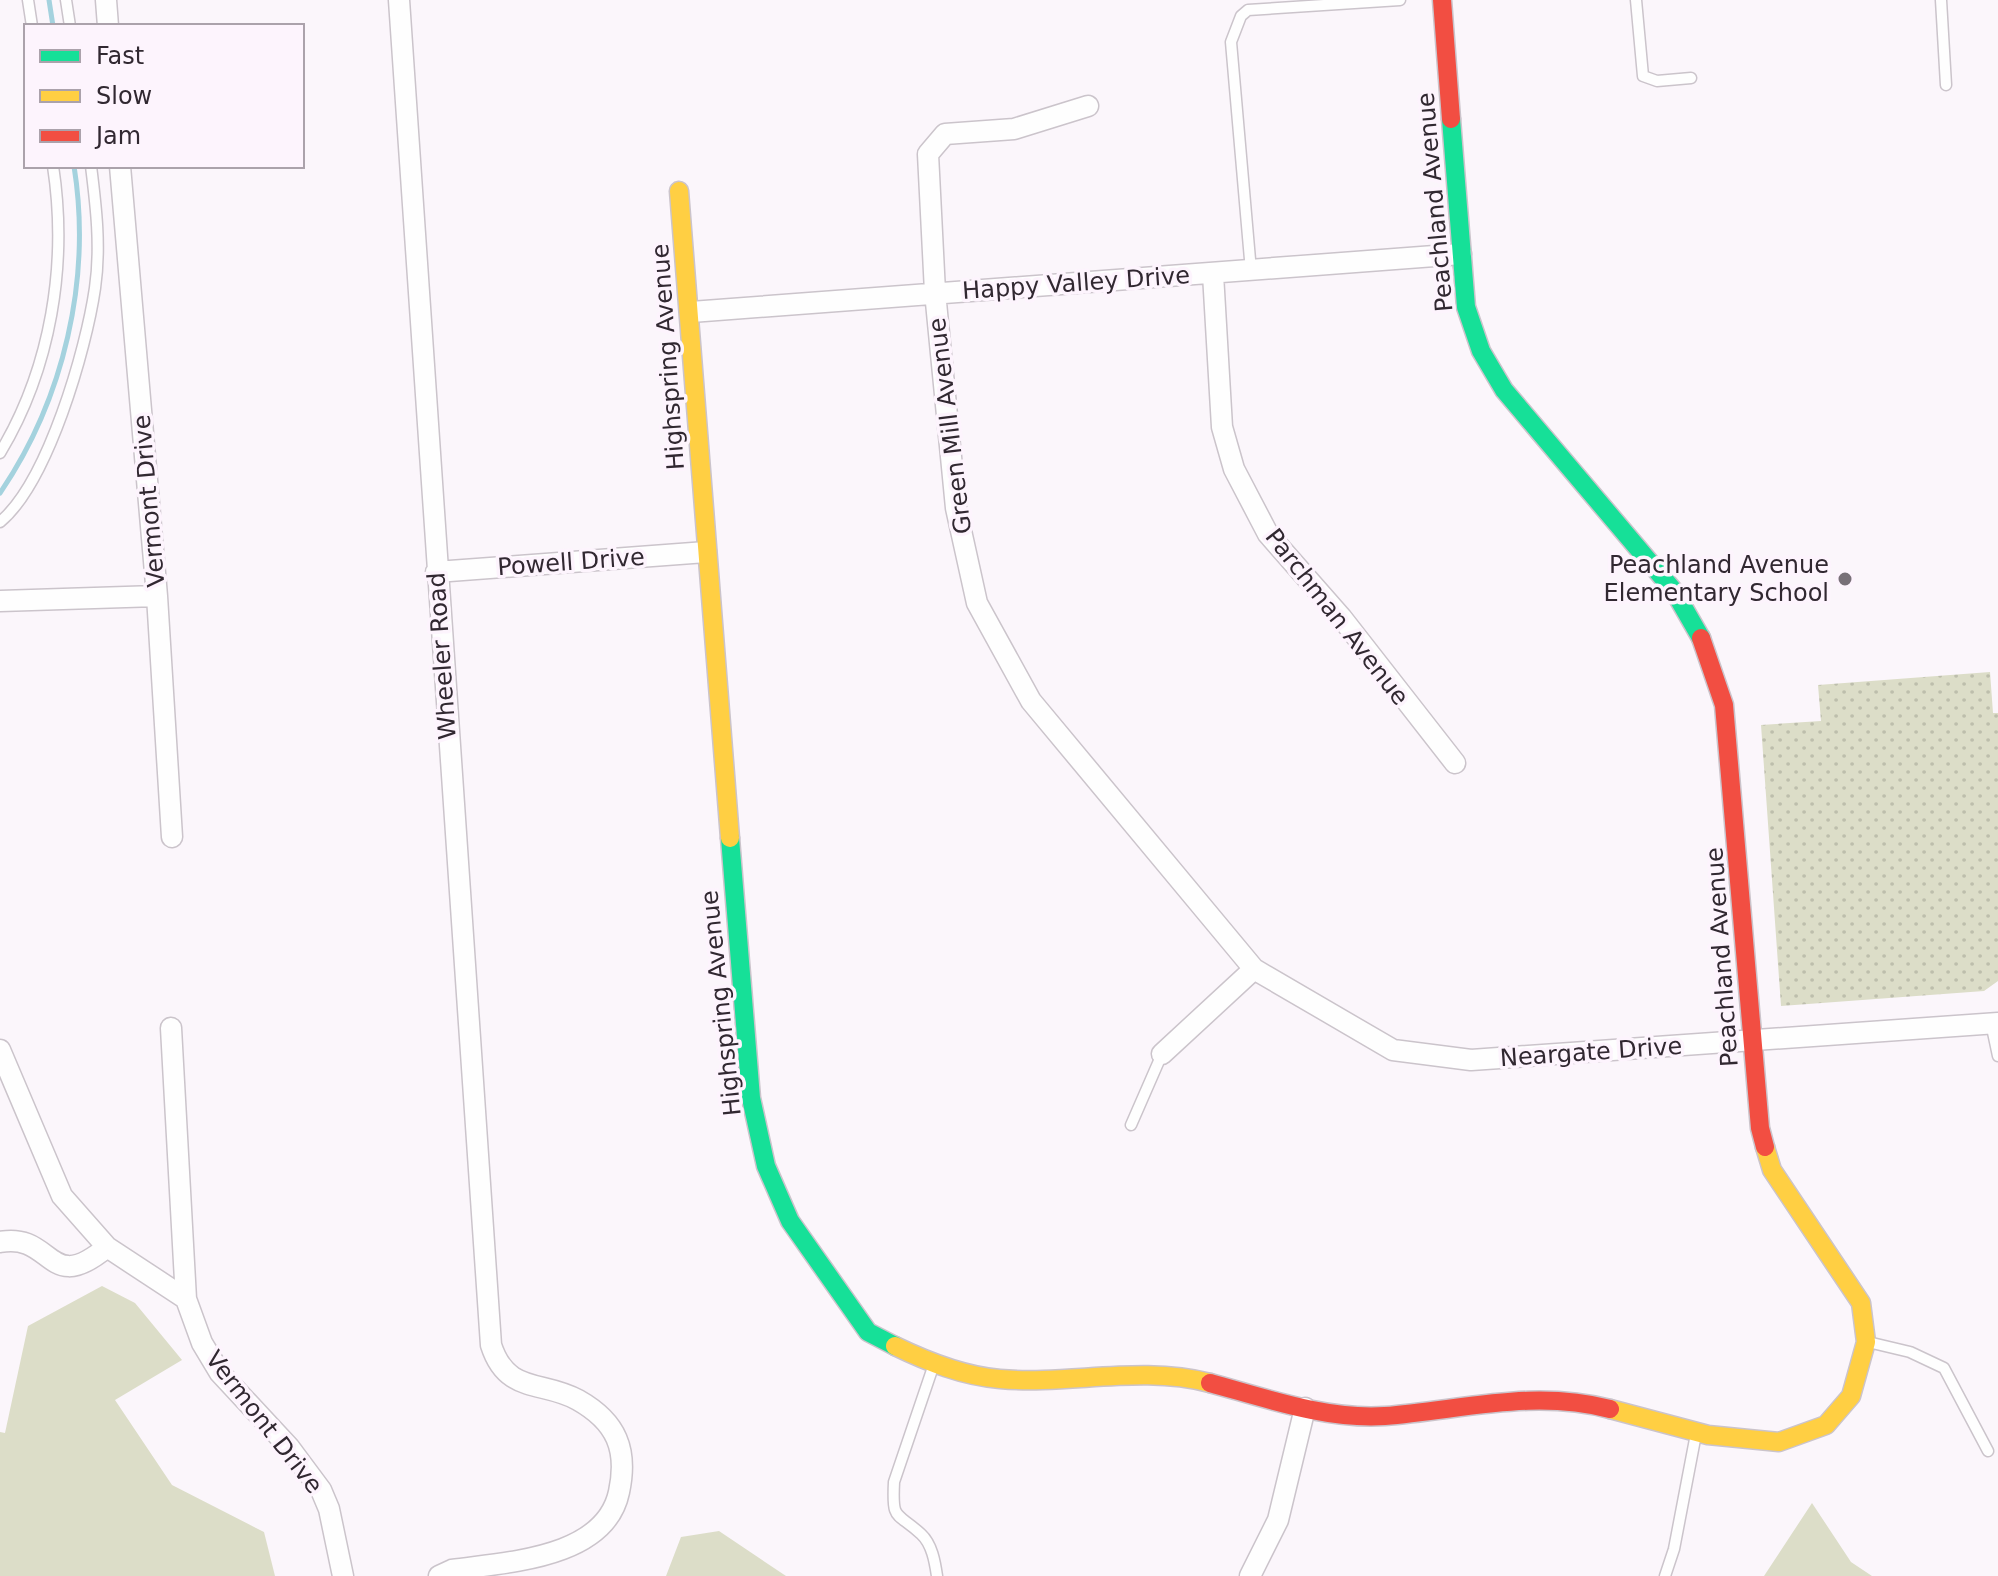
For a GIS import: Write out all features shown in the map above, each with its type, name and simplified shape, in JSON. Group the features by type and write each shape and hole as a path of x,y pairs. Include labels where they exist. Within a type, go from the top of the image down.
{"street":[{"path":"106,0 108,24"},
{"name":"Wheeler Road","path":"399,0 486,1312 496,1362 524,1386 577,1399 611,1427 625,1464 615,1510 586,1537 554,1552 452,1570 439,1576"},
{"name":"Peachland Avenue","path":"1305,1408 1382,1416 1486,1401 1551,1399 1591,1404 1697,1432 1779,1442 1826,1425 1851,1396 1866,1342 1861,1303 1772,1170 1760,1128 1729,740 1716,674 1698,631 1674,591 1486,365 1466,307 1442,0"},
{"name":"Green Mill Avenue","path":"1088,106 1014,129 945,134 928,154 935,292 956,508 977,603 1031,701 1254,969"},
{"name":"Vermont Drive","path":"120,168 157,596 172,837"},
{"name":"Highspring Avenue","path":"679,191 751,1098 766,1166 790,1221 868,1332 934,1365 1000,1379 1148,1375 1201,1381 1305,1408"},
{"name":"Happy Valley Drive","path":"691,312 1461,254"},
{"name":"Parchman Avenue","path":"1213,274 1222,427 1234,469 1268,534 1341,617 1455,763"},
{"name":"Powell Drive","path":"436,572 706,552"},
{"path":"0,601 157,596"},
{"path":"1162,1054 1254,969"},
{"name":"Neargate Drive","path":"1254,969 1393,1050 1471,1060 1994,1023"},
{"name":"Vermont Drive","path":"171,1028 186,1299 202,1343 220,1373 289,1447 321,1490 332,1520 343,1576"},
{"path":"0,1050 62,1196 107,1247 186,1299"},
{"path":"0,1242 22,1242 38,1248 60,1267 73,1267 93,1259 107,1247"},
{"path":"1250,1576 1278,1520 1305,1408"}],"lane":[{"path":"28,0 32,24"},
{"path":"66,0 70,24"},
{"path":"1251,271 1231,42 1241,16 1248,10 1400,0"},
{"path":"1636,0 1643,76 1657,81 1691,78"},
{"path":"1941,0 1946,85"},
{"path":"0,453 20,420 46,344 58,266 58,197 53,168"},
{"path":"0,522 29,484 58,425 80,356 95,287 97,223 91,168"},
{"path":"1994,1023 1998,1056"},
{"path":"1131,1125 1162,1054"},
{"path":"1866,1342 1910,1352 1944,1368 1988,1451"},
{"path":"934,1365 894,1482 893,1499 902,1522 923,1535 932,1552 937,1576"},
{"path":"1665,1576 1674,1549 1697,1432"}],"green space":[{"path":"1990,672 1993,713 1998,713 1998,981 1984,991 1781,1006 1761,725 1821,721 1818,685"},
{"path":"102,1286 135,1303 182,1360 115,1400 172,1485 264,1532 275,1576 0,1576 0,1432 5,1433 28,1326"},
{"path":"1812,1503 1851,1562 1872,1576 1764,1576"},
{"path":"719,1531 786,1576 666,1576 681,1537"}],"waterway":[{"path":"49,0 53,24"},
{"path":"0,493 41,418 68,337 79,252 79,209 74,168"}],"traffic: fast":[{"path":"1451,119 1466,307 1481,351 1504,390 1674,591 1701,638"},
{"path":"730,838 751,1098 766,1166 790,1221 868,1332 895,1346"}],"traffic: slow":[{"path":"679,191 730,838"},
{"path":"1610,1409 1708,1435 1779,1442 1826,1425 1851,1396 1866,1342 1861,1303 1772,1170 1765,1147"},
{"path":"895,1346 946,1367 1000,1379 1053,1380 1132,1375 1210,1383"}],"traffic: jam":[{"path":"1442,0 1451,119"},
{"path":"1701,638 1724,705 1760,1128 1765,1147"},
{"path":"1210,1383 1296,1407 1341,1415 1385,1416 1525,1401 1581,1403 1610,1409"}],"place":[{"name":"Peachland Avenue Elementary School","path":"1845,579"}]}
